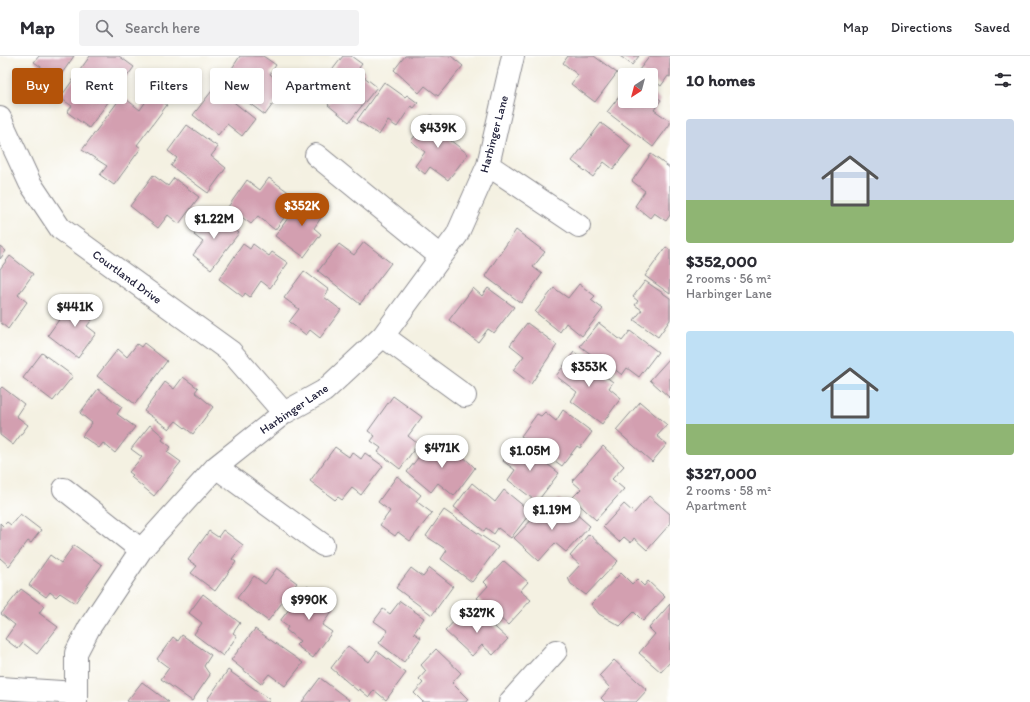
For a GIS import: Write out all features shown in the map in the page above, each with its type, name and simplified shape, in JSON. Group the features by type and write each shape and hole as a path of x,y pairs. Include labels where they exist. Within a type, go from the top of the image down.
{"street":[{"name":"Harbinger Lane","path":"76,697 76,653 89,628 140,550 216,467 284,413 324,390 383,336 457,235 488,165 514,56"},
{"name":"Courtland Drive","path":"0,118 30,183 60,228 231,352 284,413"},
{"path":"316,155 441,257"},
{"path":"488,165 579,226"},
{"path":"383,336 466,396"},
{"path":"216,467 324,545"},
{"path":"64,489 140,550"},
{"path":"510,702 556,651"},
{"path":"0,688 76,697"}],"building":[{"path":"39,56 74,56 63,72 63,68 42,68 34,62"},
{"path":"90,56 119,56 134,67 127,76 127,68 81,68"},
{"path":"240,56 263,56 276,65 272,68 270,74 272,76 273,104 265,115 250,104 264,104 264,68 232,68"},
{"path":"343,56 351,56 362,64 359,68 334,68"},
{"path":"405,56 451,56 463,66 438,96 425,86 419,93 394,70"},
{"path":"568,56 594,56 617,73 595,102 571,84 578,75 563,63"},
{"path":"620,56 639,56 632,65"},
{"path":"650,56 670,56 670,77 668,76 661,86 658,84 658,68 641,68"},
{"path":"365,78 377,87 365,102"},
{"path":"384,82 405,97 407,95 418,103 414,108 411,106 397,127 388,121 379,135 357,120"},
{"path":"71,83 71,104 107,104 89,128 67,112 72,106 63,100 63,94"},
{"path":"210,93 210,104 236,104 255,119 242,136 227,124 218,135 193,115"},
{"path":"618,98 618,108 655,108 654,110 670,121 670,124 653,147 607,112"},
{"path":"127,100 140,110 144,104 167,105 137,145 141,148 114,185 100,175 107,166 82,150 116,104 127,104"},
{"path":"329,104 363,104 349,122 328,105"},
{"path":"431,115 455,133 450,140 468,154 448,180 430,167 425,174 415,166 425,152 411,141"},
{"path":"601,123 631,146 613,169 604,162 593,177 572,161"},
{"path":"187,125 218,147 211,156 226,168 208,193 171,166 177,158 168,151"},
{"path":"651,154 670,168 670,215 666,221 654,213 650,218 635,206 645,191 632,181"},
{"path":"153,175 168,186 174,178 199,197 179,224 168,215 158,228 130,206"},
{"path":"269,178 298,199 275,230 258,216 251,224 228,207 247,180 260,190"},
{"path":"304,196 325,212 314,228 321,234 304,257 275,236"},
{"path":"212,212 239,233 211,269 193,255 203,242 194,235"},
{"path":"516,230 545,252 533,267 542,274 521,303 485,276"},
{"path":"364,242 391,263 360,304 318,271 339,244 354,255"},
{"path":"243,244 250,249 253,244 269,256 272,252 288,263 270,288 261,281 250,297 245,293 243,297 219,279"},
{"path":"0,246 6,251 0,259"},
{"path":"666,247 670,250 670,294 645,276"},
{"path":"10,256 33,274 18,295 27,302 8,329 0,322 0,269"},
{"path":"304,271 329,290 324,297 341,310 320,338 310,330 306,335 289,322 299,309 284,298"},
{"path":"645,281 670,298 670,320 658,337 634,320 642,310 635,305 638,301 633,297"},
{"path":"579,284 595,296 591,300 603,309 582,336 566,323 560,332 535,312 554,288 568,298"},
{"path":"473,288 482,296 488,288 514,307 494,333 488,329 478,342 449,320"},
{"path":"79,298 98,312 87,326 96,333 78,358 48,335 71,303 73,305"},
{"path":"527,323 557,345 531,384 513,370 524,356 510,345"},
{"path":"599,323 622,341 630,331 658,352 639,377 627,368 622,375 613,368 612,370 580,346"},
{"path":"144,343 167,361 135,404 97,376 118,349 127,357 137,344 141,347"},
{"path":"574,352 613,382 609,388 621,398 602,424 571,401 577,392 556,376"},
{"path":"42,353 73,376 53,401 23,378"},
{"path":"670,358 670,398 650,380"},
{"path":"183,377 198,388 195,392 213,407 193,434 176,421 169,429 144,411 165,382 174,389"},
{"path":"2,387 24,404 16,416 28,425 13,445 0,435 0,389"},
{"path":"98,389 122,407 117,414 135,427 115,453 103,443 99,448 82,436 92,423 80,413"},
{"path":"393,396 422,417 408,436 418,444 400,469 378,452 381,448 371,441 375,436 368,431"},
{"path":"640,402 667,425 657,436 667,444 652,462 616,430"},
{"path":"563,410 592,432 580,448 577,446 562,466 521,436 537,414 541,416 545,412 556,421"},
{"path":"150,425 164,437 162,440 171,447 167,452 181,462 154,496 131,477 133,475 129,472 142,457 131,449"},
{"path":"518,442 559,473 537,502 508,480 515,470 503,461"},
{"path":"449,443 475,468 454,496 438,483 431,492 407,472 428,445 440,454"},
{"path":"603,446 624,466 612,479 624,489 596,520 572,498 581,489 572,481"},
{"path":"335,447 349,457 352,452 361,459 365,453 383,466 361,495 352,488 342,500 338,497 335,500 310,481"},
{"path":"397,476 421,495 416,501 432,513 410,541 398,532 395,536 380,525 390,511 378,502"},
{"path":"472,483 495,502 504,490 531,512 511,538 498,528 494,534 486,528 484,531 454,507"},
{"path":"649,496 670,514 670,524 647,550 634,538 631,543 624,537 619,542 603,527 624,504 634,513"},
{"path":"559,499 590,526 566,552 555,543 539,561 514,538 541,510 546,514"},
{"path":"444,510 498,547 472,582 441,559 447,550 426,536"},
{"path":"20,514 41,530 31,543 28,541 9,566 0,558 0,523 3,526 7,522 11,525"},
{"path":"223,530 243,545 232,559 236,562 215,591 191,573 197,566 188,560 209,531 218,537"},
{"path":"589,534 618,561 586,595 571,584 568,578 580,565 570,556"},
{"path":"74,545 102,565 75,603 60,593 56,597 50,592 46,597 29,585 50,555 61,563"},
{"path":"504,561 528,582 520,591 531,600 508,625 477,598 488,586 484,582"},
{"path":"277,568 297,583 268,621 237,598 254,576 265,584"},
{"path":"411,568 423,577 430,568 453,586 432,615 396,588"},
{"path":"621,573 632,584 637,579 644,586 648,581 665,597 643,621 634,612 620,626 599,614 591,604"},
{"path":"307,586 335,607 322,625 332,632 313,658 296,645 300,641 286,630 288,627 280,621"},
{"path":"21,589 44,606 39,613 58,627 37,654 23,643 18,649 5,639 15,625 1,614"},
{"path":"203,594 240,623 233,633 237,636 223,656 194,634 202,623 189,613"},
{"path":"400,601 424,618 414,633 421,638 404,662 379,643 388,631 374,621 383,609 390,614"},
{"path":"670,604 670,662 661,672 639,653 655,634 649,628"},
{"path":"475,609 508,639 493,655 482,645 472,656 445,631 456,619 461,624"},
{"path":"255,629 303,663 285,686 269,674 261,684 231,660"},
{"path":"182,635 211,655 204,666 210,675 192,701 161,679 169,668 157,659 173,637 178,641"},
{"path":"348,646 369,662 377,651 406,673 386,700 374,690 369,697 359,689 358,691 331,668"},
{"path":"436,649 461,673 452,683 468,699 466,702 423,702 414,693 423,683 419,679 426,671 421,665"},
{"path":"614,660 647,690 636,702 605,702 601,698 610,688 599,676"},
{"path":"228,670 270,700 268,702 209,702 207,700"},
{"path":"320,678 349,700 347,702 302,702"},
{"path":"142,682 169,702 127,701"}]}
